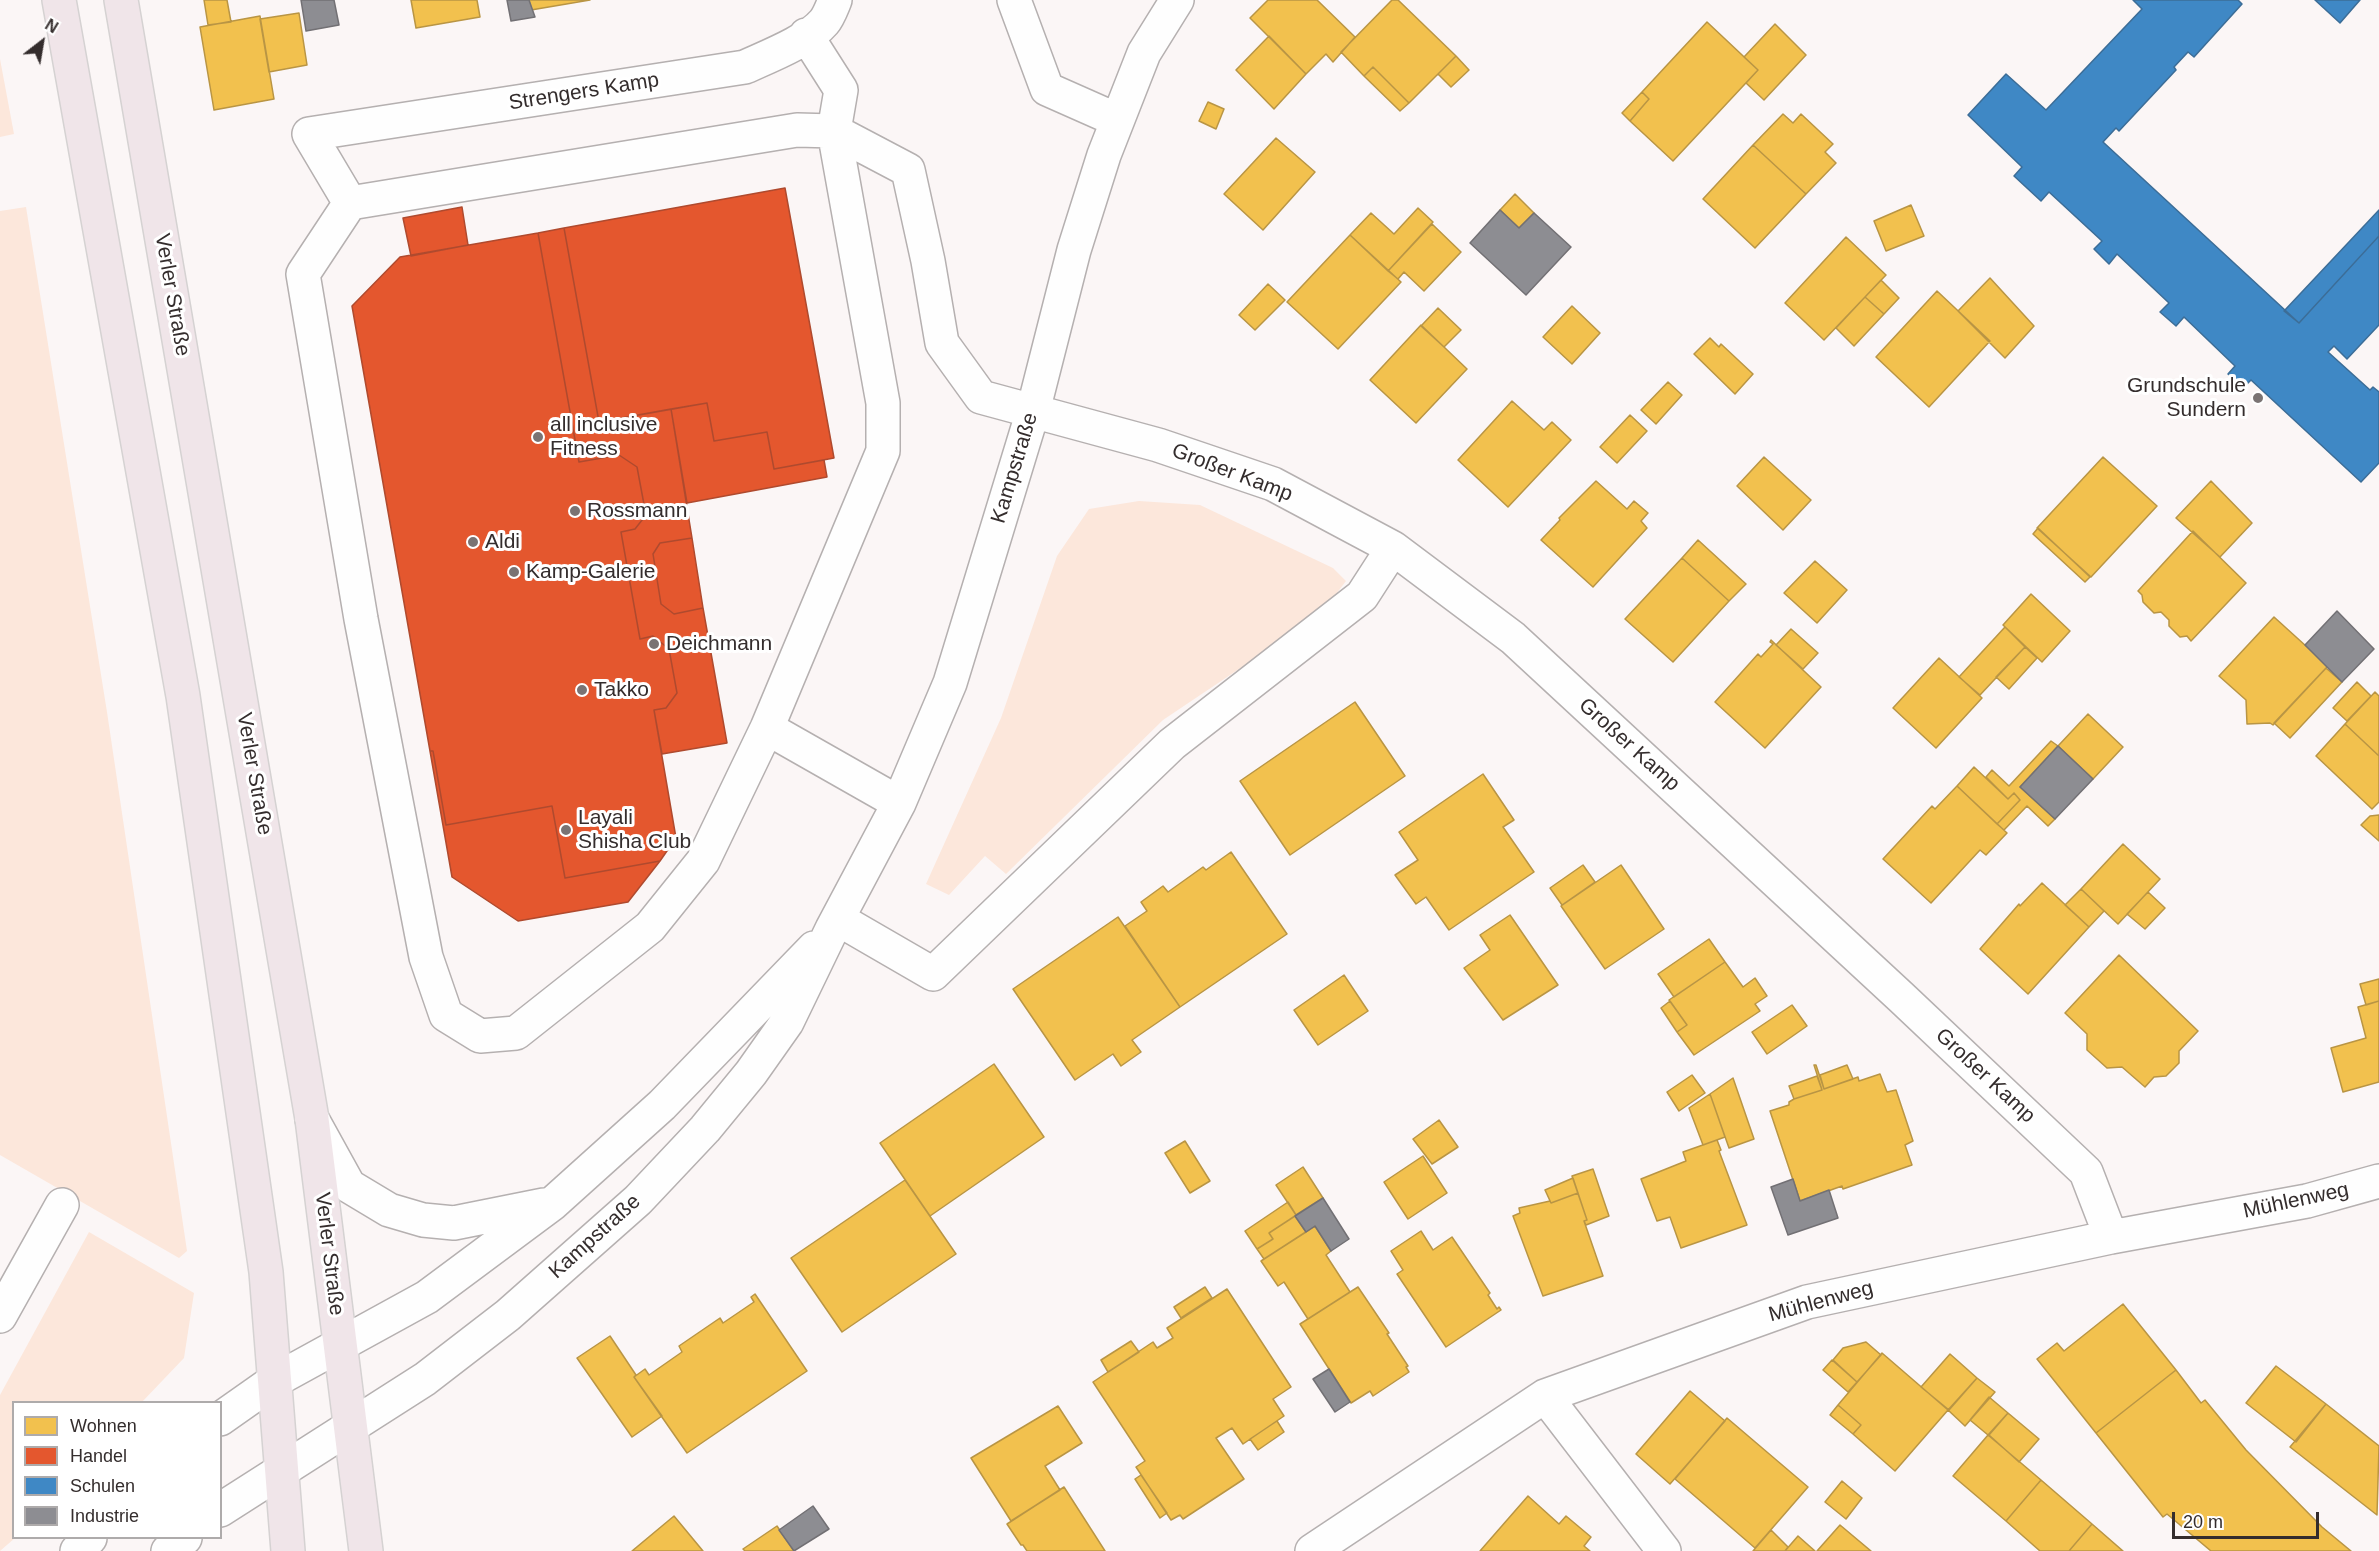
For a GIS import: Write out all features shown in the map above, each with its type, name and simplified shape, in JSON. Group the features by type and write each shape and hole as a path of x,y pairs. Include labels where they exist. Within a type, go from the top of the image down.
{"main road":[{"path":"59,0 183,696 266,1272 288,1551"},
{"name":"Verler Straße","path":"121,0 312,1119 366,1551"}],"street":[{"name":"Strengers Kamp","path":"350,203 309,134 745,67 792,46 825,22 835,0"},
{"path":"1014,0 1047,89 1117,120"},
{"name":"Kampstraße","path":"222,1509 425,1379 508,1315 638,1200 705,1129 752,1073 787,1022 835,924 899,803 950,683 1033,411 1074,250 1104,155 1144,53 1177,0"},
{"path":"806,35 841,90 834,131 883,403 883,451 767,728 703,861 650,927 516,1033 480,1036 446,1015 426,957 361,619 303,273 350,203 797,130 834,131"},
{"name":"Großer Kamp","path":"834,131 908,170 928,261 942,343 981,397 1158,445 1273,484 1393,548 1513,638 2078,1164 2086,1172 2110,1237"},
{"path":"835,924 933,974 1172,744 1362,596 1393,548"},
{"path":"767,728 899,803"},
{"name":"Kampstraße","path":"222,1418 274,1382 427,1297 552,1204 662,1105 835,924"},
{"path":"312,1119 349,1186 389,1210 423,1220 454,1223 552,1204"},
{"name":"Mühlenweg","path":"1312,1551 1545,1396 1807,1302 2110,1237 2307,1201 2379,1181"},
{"path":"0,1316 62,1205"},
{"path":"1545,1396 1664,1551"},
{"path":"77,1551 89,1539"},
{"path":"168,1551 184,1539"}],"shaded area":[{"path":"0,59 14,134 0,137"},
{"path":"26,207 107,712 187,1251 179,1258 0,1155 0,211"},
{"path":"1139,501 1200,505 1333,568 1346,581 1321,614 1163,720 1006,874 985,856 949,895 926,884 1001,718 1057,556 1089,509"},
{"path":"89,1232 194,1293 184,1358 143,1401 12,1401 12,1539 14,1539 0,1551 0,1395"}],"building: Wohnen":[{"path":"204,0 227,0 231,22 208,25"},
{"path":"411,0 477,0 480,17 416,28"},
{"path":"529,0 590,0 531,10"},
{"path":"1268,0 1317,0 1355,37 1333,62 1326,54 1306,74 1250,18"},
{"path":"1392,0 1398,0 1456,56 1409,103 1373,67 1364,76 1341,52"},
{"path":"299,13 307,65 269,72 260,19"},
{"path":"260,16 274,99 214,110 200,27"},
{"path":"1707,22 1758,70 1673,161 1630,121 1649,99 1642,92"},
{"path":"1775,24 1806,55 1764,100 1746,83 1758,70 1744,57"},
{"path":"1269,36 1306,74 1274,109 1236,70"},
{"path":"1456,56 1469,70 1451,87 1438,74"},
{"path":"1373,67 1409,103 1400,111 1364,76"},
{"path":"1642,92 1649,99 1630,121 1622,113"},
{"path":"1208,102 1224,109 1216,129 1199,121"},
{"path":"1783,114 1793,123 1801,114 1833,144 1825,152 1836,163 1806,194 1753,145"},
{"path":"1276,138 1315,172 1263,230 1224,194"},
{"path":"1753,145 1806,194 1755,248 1703,199"},
{"path":"1515,194 1534,213 1519,228 1500,210"},
{"path":"1911,205 1924,236 1886,251 1874,221"},
{"path":"1418,208 1433,222 1388,271 1350,235 1371,213 1394,234"},
{"path":"1432,224 1461,252 1424,291 1404,272 1398,279 1388,271"},
{"path":"1350,235 1401,282 1338,349 1287,302"},
{"path":"1846,237 1886,275 1824,340 1785,303"},
{"path":"1990,278 2034,326 2005,358 1958,311"},
{"path":"1881,280 1899,298 1884,314 1865,297"},
{"path":"1268,284 1285,300 1255,330 1239,315"},
{"path":"1937,291 1990,341 1929,407 1876,357"},
{"path":"1865,297 1884,314 1854,346 1836,328"},
{"path":"1572,306 1600,333 1572,364 1543,337"},
{"path":"1438,308 1461,330 1444,347 1421,326"},
{"path":"1421,325 1467,369 1416,423 1370,380"},
{"path":"1710,338 1719,347 1721,344 1753,374 1735,394 1694,354"},
{"path":"1668,382 1682,395 1656,424 1641,410"},
{"path":"1512,401 1544,430 1552,422 1571,440 1508,507 1458,460"},
{"path":"1630,415 1647,431 1617,463 1600,447"},
{"path":"1764,457 1811,500 1783,530 1737,486"},
{"path":"2103,457 2157,506 2091,577 2037,528"},
{"path":"1596,481 1627,509 1634,501 1648,513 1641,521 1647,528 1593,587 1541,540 1560,520 1559,518"},
{"path":"2211,481 2252,523 2220,557 2176,518"},
{"path":"2038,528 2090,577 2085,582 2033,534"},
{"path":"2193,531 2246,583 2191,641 2187,636 2180,637 2169,626 2169,620 2161,612 2154,613 2143,602 2142,595 2138,591"},
{"path":"1698,540 1746,584 1729,601 1682,558"},
{"path":"1682,558 1729,601 1673,662 1625,619"},
{"path":"1815,561 1847,590 1817,623 1784,593"},
{"path":"2031,594 2070,631 2042,662 2003,625"},
{"path":"2274,617 2328,666 2273,725 2270,723 2247,724 2246,700 2219,676"},
{"path":"2005,627 2025,647 1980,695 1959,677"},
{"path":"1791,629 1818,653 1803,669 1776,645"},
{"path":"1771,640 1821,687 1765,748 1715,702 1758,654 1761,657 1773,644"},
{"path":"2025,647 2037,658 2009,689 1996,677"},
{"path":"1939,658 1982,698 1936,748 1893,708"},
{"path":"2326,668 2342,682 2290,738 2274,723"},
{"path":"2357,682 2371,696 2347,721 2333,708"},
{"path":"2375,692 2379,696 2379,756 2345,724"},
{"path":"1355,702 1405,776 1290,855 1240,781"},
{"path":"2088,714 2123,747 2093,779 2058,746"},
{"path":"2345,724 2379,756 2379,802 2372,809 2316,756"},
{"path":"2051,741 2058,746 2020,787 2055,819 2048,826 2027,806 2004,830 1997,824 2020,800 2014,793 2008,799 1986,777 1992,770 2009,786"},
{"path":"1974,767 2008,799 2014,793 2020,800 1997,824 1957,786"},
{"path":"1483,774 1514,820 1503,827 1534,872 1449,930 1426,897 1416,904 1395,875 1418,860 1399,832"},
{"path":"1957,786 2007,833 1986,855 1980,850 1931,903 1883,859 1932,806 1935,809"},
{"path":"2379,815 2379,841 2361,825 2370,816"},
{"path":"2123,844 2160,879 2118,924 2081,889"},
{"path":"1231,852 1287,934 1180,1007 1125,926 1147,911 1141,902 1163,886 1168,892 1203,867 1206,870"},
{"path":"1583,865 1595,882 1562,905 1550,888"},
{"path":"1621,865 1664,929 1605,969 1561,906"},
{"path":"2042,883 2089,927 2028,994 1980,949 2019,904 2020,906"},
{"path":"2081,889 2104,911 2089,927 2065,905"},
{"path":"2148,892 2165,908 2145,929 2127,914"},
{"path":"1510,915 1558,985 1503,1020 1464,968 1490,950 1480,935"},
{"path":"1118,917 1180,1007 1132,1040 1141,1052 1121,1066 1113,1054 1075,1080 1013,989"},
{"path":"1709,939 1725,962 1674,997 1658,974"},
{"path":"2119,955 2198,1031 2179,1051 2179,1063 2166,1076 2154,1077 2145,1087 2122,1067 2107,1068 2087,1050 2087,1034 2065,1013"},
{"path":"1725,962 1743,987 1755,978 1767,996 1755,1004 1760,1011 1694,1055 1677,1032 1687,1025 1669,1000"},
{"path":"1344,975 1368,1011 1318,1045 1294,1010"},
{"path":"2379,979 2379,1001 2366,1005 2360,984"},
{"path":"1670,1001 1687,1025 1677,1032 1661,1008"},
{"path":"2379,1001 2379,1082 2343,1092 2331,1048 2366,1038 2358,1007"},
{"path":"1792,1005 1807,1026 1767,1054 1752,1032"},
{"path":"994,1064 1044,1137 930,1216 880,1143"},
{"path":"1814,1065 1816,1065 1824,1089 1858,1077 1859,1081 1880,1074 1887,1092 1896,1090 1913,1141 1905,1145 1912,1165 1800,1201 1770,1111 1789,1105 1789,1102 1794,1099 1822,1090"},
{"path":"1847,1065 1853,1079 1824,1089 1820,1075"},
{"path":"1692,1075 1705,1093 1679,1111 1667,1092"},
{"path":"1817,1076 1822,1090 1794,1099 1789,1086"},
{"path":"1733,1078 1754,1139 1729,1148 1710,1094"},
{"path":"1710,1094 1725,1137 1703,1145 1689,1108"},
{"path":"1439,1120 1458,1147 1432,1164 1413,1139"},
{"path":"1717,1140 1747,1225 1681,1248 1670,1217 1657,1221 1641,1179 1686,1161 1683,1152"},
{"path":"1185,1141 1210,1181 1190,1193 1165,1153"},
{"path":"1423,1156 1447,1193 1408,1219 1384,1182"},
{"path":"1303,1167 1323,1198 1296,1215 1276,1185"},
{"path":"1593,1169 1609,1216 1586,1225 1584,1221 1587,1220 1572,1176"},
{"path":"1573,1178 1578,1193 1551,1203 1545,1190"},
{"path":"905,1180 956,1254 842,1332 791,1258"},
{"path":"1578,1193 1587,1220 1584,1221 1603,1276 1543,1296 1513,1216 1520,1213 1519,1208 1550,1201 1551,1203"},
{"path":"1288,1202 1296,1215 1269,1233 1273,1239 1257,1249 1245,1231"},
{"path":"1295,1216 1306,1232 1264,1259 1257,1249 1273,1239 1269,1233"},
{"path":"1315,1226 1331,1251 1326,1255 1350,1292 1308,1319 1284,1282 1278,1286 1261,1261"},
{"path":"1421,1231 1433,1250 1452,1237 1490,1293 1488,1295 1497,1309 1499,1307 1501,1310 1446,1347 1397,1274 1403,1270 1391,1251"},
{"path":"1205,1287 1212,1298 1181,1318 1174,1307"},
{"path":"1358,1287 1389,1333 1387,1334 1408,1366 1406,1367 1409,1372 1373,1396 1370,1391 1351,1403 1300,1324"},
{"path":"1227,1289 1291,1387 1273,1399 1284,1416 1243,1444 1232,1428 1216,1438 1244,1479 1183,1519 1180,1515 1171,1520 1136,1467 1145,1461 1093,1382 1153,1342 1157,1348 1173,1338 1167,1328"},
{"path":"755,1294 807,1371 687,1453 634,1377 645,1369 649,1375 682,1352 679,1346 720,1318 723,1323 754,1302 751,1297"},
{"path":"2123,1304 2176,1370 2096,1433 2037,1359 2057,1343 2064,1351"},
{"path":"610,1336 636,1375 634,1377 662,1416 632,1437 577,1358"},
{"path":"1131,1341 1139,1352 1108,1372 1101,1360"},
{"path":"1866,1342 1881,1355 1857,1382 1833,1360 1843,1348"},
{"path":"1882,1353 1948,1410 1895,1471 1853,1434 1861,1425 1838,1405"},
{"path":"1950,1354 1977,1378 1949,1410 1921,1387"},
{"path":"1832,1360 1857,1382 1848,1392 1823,1370"},
{"path":"2276,1366 2326,1404 2296,1442 2246,1403"},
{"path":"2176,1370 2201,1403 2205,1400 2246,1450 2322,1527 2351,1551 2211,1551 2167,1514 2163,1517 2096,1433"},
{"path":"1977,1378 1995,1392 1965,1426 1948,1410"},
{"path":"1690,1391 1725,1421 1670,1484 1636,1454"},
{"path":"1989,1397 2008,1413 1988,1435 1970,1420"},
{"path":"2326,1404 2379,1446 2377,1515 2290,1447"},
{"path":"1838,1405 1861,1425 1853,1434 1830,1415"},
{"path":"1058,1406 1082,1443 1045,1466 1060,1490 1011,1521 971,1458"},
{"path":"2008,1413 2039,1439 2019,1462 1989,1435"},
{"path":"1727,1418 1808,1487 1755,1548 1675,1479"},
{"path":"1277,1421 1284,1432 1258,1450 1250,1439"},
{"path":"1988,1435 2041,1480 2006,1521 1953,1476"},
{"path":"1141,1475 1167,1513 1160,1518 1135,1479"},
{"path":"2041,1480 2092,1524 2069,1551 2040,1551 2006,1521"},
{"path":"1842,1481 1862,1498 1846,1519 1825,1502"},
{"path":"1064,1487 1105,1551 1027,1551 1007,1524"},
{"path":"1528,1496 1559,1524 1566,1516 1591,1537 1584,1546 1590,1551 1480,1551"},
{"path":"674,1516 703,1551 632,1551"},
{"path":"2092,1524 2123,1551 2069,1551"},
{"path":"1840,1525 1871,1551 1817,1551"},
{"path":"777,1526 794,1551 745,1551 743,1549"},
{"path":"1771,1530 1788,1547 1785,1551 1753,1551"},
{"path":"1798,1536 1815,1551 1785,1551"}],"building: Handel":[{"path":"785,188 834,458 774,469 767,432 714,441 707,403 599,422 564,228"},
{"path":"462,207 468,245 411,256 403,218"},
{"path":"564,228 599,422 671,409 692,538 660,543 653,554 661,604 674,614 703,608 727,743 662,754 654,710 666,708 677,693 669,649 653,636 640,639 621,532 635,529 646,515 637,467 619,455 579,462 538,233"},
{"name":"Kamp-Galerie","path":"538,233 579,462 619,455 637,467 646,515 635,529 621,532 640,639 653,636 669,649 677,693 666,708 654,710 676,838 660,861 565,878 552,806 446,825 433,751 430,751 352,306 400,257"},
{"path":"707,403 714,441 767,432 774,469 824,460 827,477 687,503 671,409"},
{"path":"692,538 703,608 674,614 661,604 653,554 660,543"},
{"path":"430,751 433,751 446,825 552,806 565,878 660,861 628,902 518,921 452,877"}],"building: Schulen":[{"path":"2133,0 2238,0 2242,4 2194,57 2188,52 2174,67 2176,70 2119,131 2116,128 2103,142 2299,323 2379,236 2379,325 2347,359 2334,346 2328,352 2370,390 2373,387 2379,392 2379,463 2361,482 2251,380 2243,388 2228,374 2235,366 2184,317 2176,326 2160,312 2169,303 2117,254 2109,264 2094,249 2102,241 2049,192 2041,201 2014,176 2022,167 1968,115 2006,74 2046,110 2142,9"},
{"path":"2315,0 2360,0 2340,23"},
{"path":"2379,210 2379,236 2299,323 2284,311"}],"building: Industrie":[{"path":"301,0 334,0 339,25 306,31"},
{"path":"507,0 529,0 535,17 511,21"},
{"path":"1500,210 1519,228 1534,213 1571,247 1526,295 1470,243"},
{"path":"2337,611 2374,649 2342,682 2305,645"},
{"path":"2058,746 2093,779 2055,819 2020,787"},
{"path":"1793,1179 1800,1201 1829,1190 1838,1218 1788,1235 1771,1187"},
{"path":"1323,1198 1349,1239 1331,1251 1315,1226 1306,1232 1295,1216"},
{"path":"1329,1369 1350,1402 1335,1412 1313,1379"},
{"path":"813,1506 829,1529 794,1551 779,1530"}],"place":[{"name":"Grundschule Sundern","path":"2258,398"},
{"name":"all inclusive Fitness","path":"538,437"},
{"name":"Rossmann","path":"575,511"},
{"name":"Aldi","path":"473,542"},
{"name":"Kamp-Galerie","path":"514,572"},
{"name":"Deichmann","path":"654,644"},
{"name":"Takko","path":"582,690"},
{"name":"Layali Shisha Club","path":"566,830"}]}
